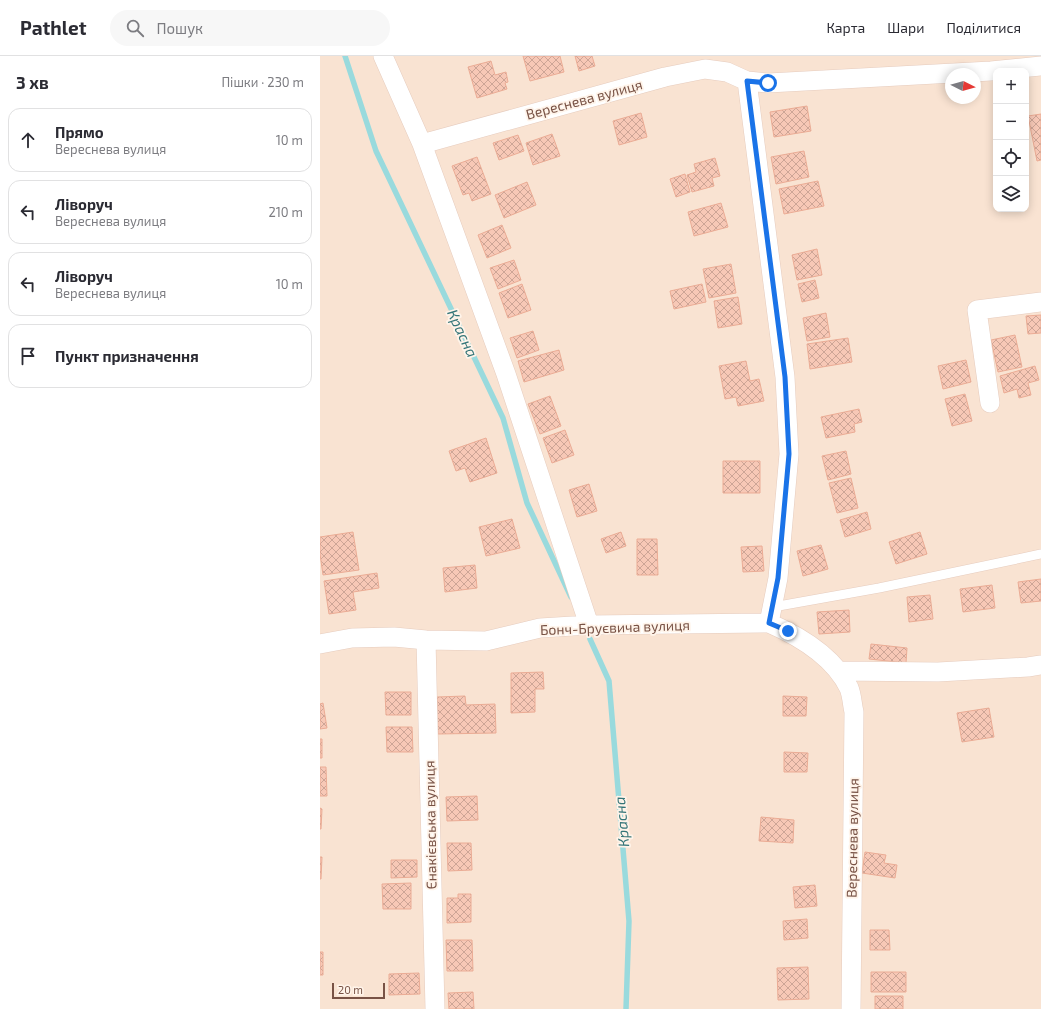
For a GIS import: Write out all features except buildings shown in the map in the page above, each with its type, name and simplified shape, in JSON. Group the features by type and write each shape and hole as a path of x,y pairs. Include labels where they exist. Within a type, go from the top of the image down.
{"street":[{"path":"383,56 422,144 506,374 589,625"},
{"name":"Вереснева вулиця","path":"422,144 672,76 705,70 727,72 747,81 776,82 991,71 1041,66"},
{"path":"747,81 786,385 789,454 778,578 771,615"},
{"path":"990,403 977,310 1041,302"},
{"name":"Вереснева вулиця","path":"771,615 788,631 815,650 839,671 849,689 854,712 851,1009"},
{"name":"Бонч-Бруєвича вулиця","path":"320,644 352,638 394,637 426,640 486,641 540,628 771,615"},
{"name":"Єнакієвська вулиця","path":"426,640 435,1009"},
{"path":"839,671 938,672 1041,665"}],"lane":[{"path":"771,615 879,588 1041,554"}],"shaded area":[{"path":"320,56 1041,56 1041,1009 320,1009"}],"waterway":[{"name":"Красна","path":"345,56 376,151 503,418 527,503 571,597"},
{"name":"Красна","path":"590,639 609,681 629,921 626,1009"}],"route":[{"path":"768,83 747,81 785,377 789,454 778,578 769,623 788,631"}]}
